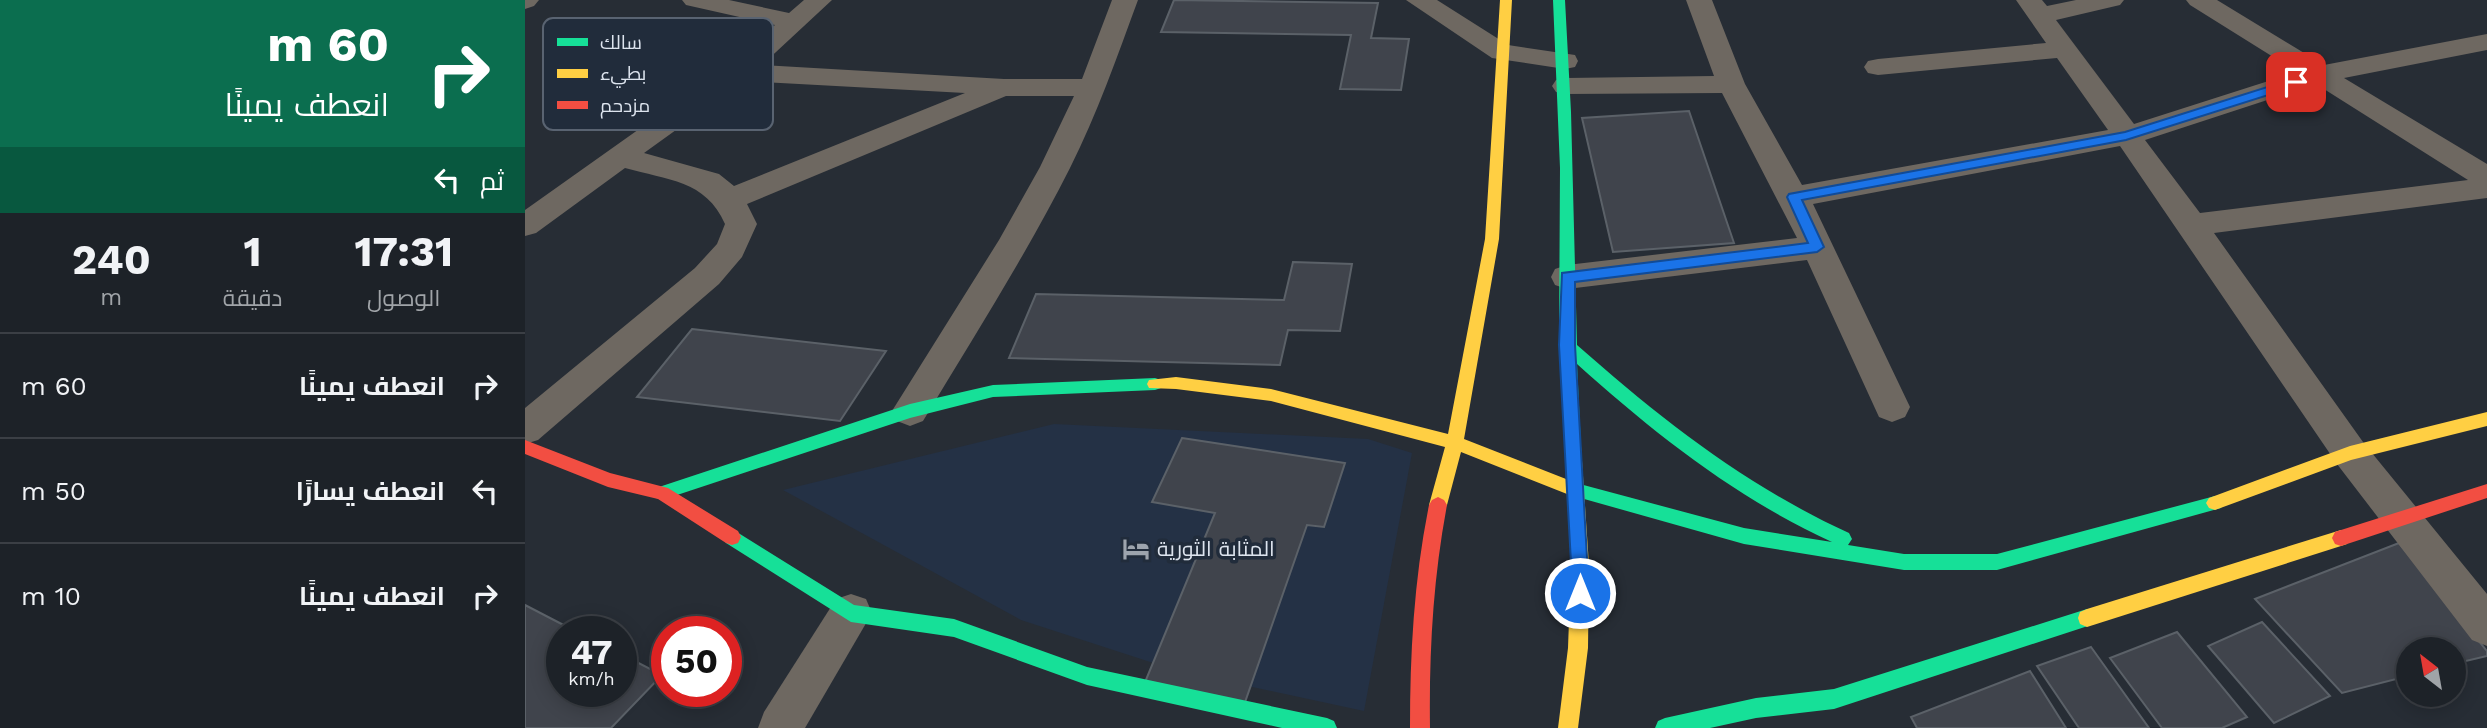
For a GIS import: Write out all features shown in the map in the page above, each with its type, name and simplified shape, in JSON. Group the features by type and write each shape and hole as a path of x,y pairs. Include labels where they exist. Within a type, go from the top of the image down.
{"main road":[{"path":"1420,728 1419,655 1425,580 1437,508 1455,443 1492,239 1506,0"},
{"path":"1559,0 1565,74 1567,345 1580,565 1578,634 1568,728"},
{"path":"1567,345 1627,400 1736,486 1828,534 1904,562"},
{"path":"662,493 910,411 993,391 1176,383 1271,395 1455,443 1576,490 1744,536 1904,562 1997,562 2190,512 2350,453 2487,419"},
{"path":"525,447 608,480 662,493 851,613 954,628 1087,676 1327,728"},
{"path":"1665,728 1756,708 1834,699 2487,491"},
{"path":"1802,721 1834,699"}],"street":[{"path":"695,0 794,22"},
{"path":"773,41 819,0"},
{"path":"910,411 1012,245 1055,167 1092,88 1125,0"},
{"path":"1419,0 1501,52 1565,74 1731,83"},
{"path":"1699,0 1731,83 1794,197 1892,407"},
{"path":"2111,0 2035,7 2192,225 2350,453 2487,626"},
{"path":"2199,0 2487,178"},
{"path":"1794,197 2126,136 2320,74 2487,41"},
{"path":"1878,66 2064,49"},
{"path":"773,74 1005,88 1092,88"},
{"path":"730,199 1005,88"},
{"path":"525,225 659,130"},
{"path":"525,429 707,276 731,248 741,224 730,199 708,181 622,157"},
{"path":"2192,225 2487,188"},
{"path":"1567,277 1817,247"},
{"path":"780,728 851,613"}],"shaded area":[{"path":"1054,424 1368,439 1412,453 1364,711 1178,671 1021,620 783,490"}],"building":[{"path":"1174,0 1378,3 1371,38 1409,39 1401,90 1340,89 1351,35 1161,32"},
{"path":"1689,111 1734,243 1613,252 1582,118"},
{"path":"1293,262 1352,264 1340,331 1288,330 1280,365 1009,358 1036,294 1284,300"},
{"path":"692,329 886,351 840,421 637,397"},
{"path":"1182,438 1345,463 1324,527 1307,525 1244,705 1143,687 1215,513 1152,502"},
{"path":"2399,543 2487,651 2487,656 2466,661 2466,637 2396,637 2396,679 2342,693 2255,599"},
{"path":"525,605 546,616 546,707 631,707 611,728 525,728"},
{"path":"2262,622 2330,696 2274,723 2208,646"},
{"path":"2177,632 2247,717 2222,728 2162,728 2110,658"},
{"path":"2091,647 2149,728 2079,728 2037,666"},
{"path":"637,662 651,669 651,686 637,701"},
{"path":"2030,671 2066,728 1917,728 1911,717"}],"traffic: fast":[{"path":"1559,0 1565,112 1573,446"},
{"path":"1567,345 1663,428 1731,478 1767,501 1843,539"},
{"path":"662,493 910,411 993,391 1155,384"},
{"path":"1576,490 1744,536 1904,562 1997,562 2215,503"},
{"path":"732,537 851,613 954,628 1087,676 1327,728"},
{"path":"1665,728 1756,708 1834,699 2087,618"}],"traffic: slow":[{"path":"1438,505 1455,443 1492,239 1506,0"},
{"path":"1155,384 1176,383 1271,395 1455,443 1576,490"},
{"path":"2215,503 2350,453 2487,419"},
{"path":"1568,728 1578,648 1580,565 1573,446"},
{"path":"2087,618 2341,538"}],"traffic: jam":[{"path":"525,447 608,480 662,493 732,537"},
{"path":"2341,538 2487,491"},
{"path":"1420,728 1423,616 1428,561 1438,505"}],"place":[{"name":"المثابة الثورية","path":"1136,549"}],"route":[{"path":"1580,593 1567,345 1567,277 1817,247 1794,197 2126,136 2296,82"}]}
